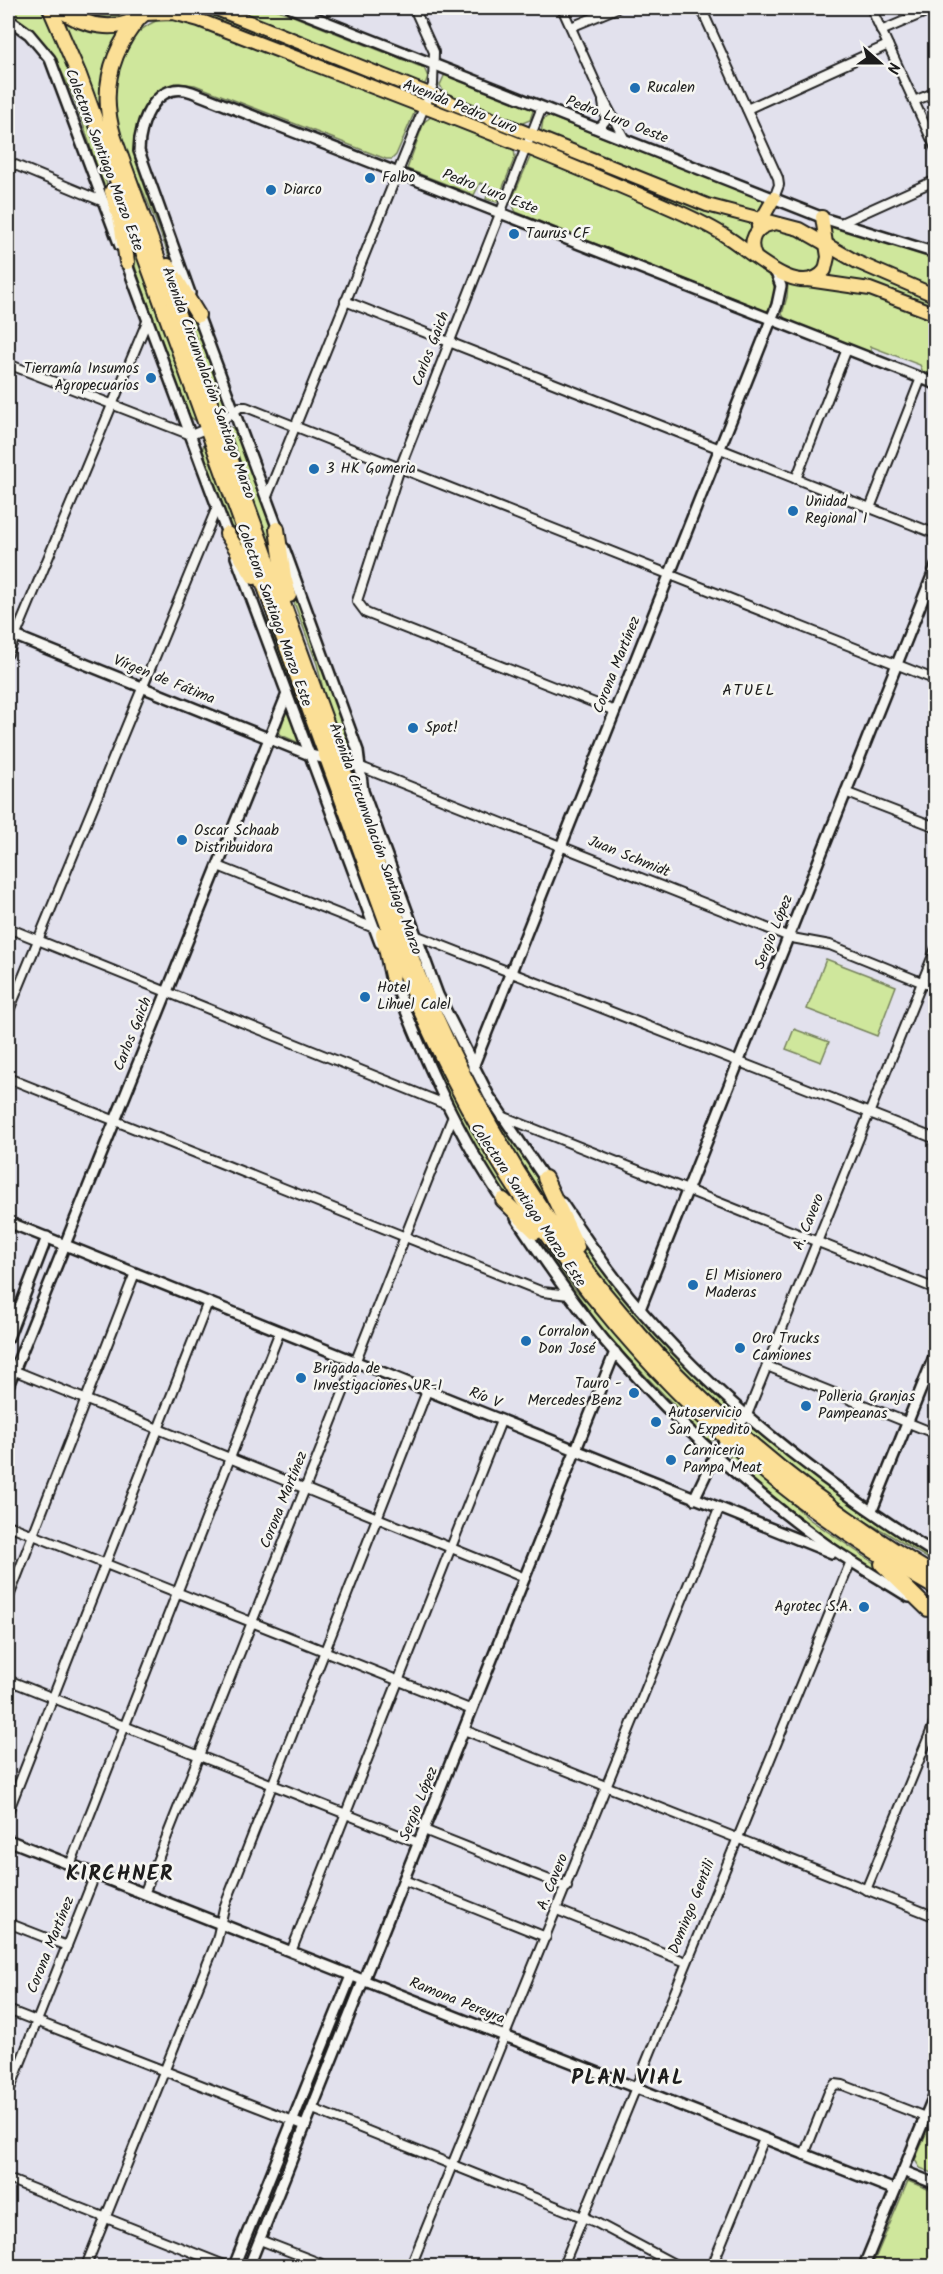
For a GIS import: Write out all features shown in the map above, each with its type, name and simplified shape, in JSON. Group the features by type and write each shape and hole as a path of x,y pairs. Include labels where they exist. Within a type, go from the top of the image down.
{"highway":[{"name":"Avenida Circunvalación Santiago Marzo","path":"50,8 92,110 321,710 345,806 407,978 459,1091 513,1187 596,1302 662,1377 731,1435 843,1518 936,1576"},
{"path":"58,8 78,20 104,26 121,26 144,13"},
{"name":"Avenida Circunvalación Santiago Marzo","path":"144,13 118,48 107,84 108,115 119,154 305,695 335,761 417,973 471,1092 535,1199 589,1275 642,1339 731,1435 768,1474 851,1537 936,1588"},
{"path":"92,110 100,154 120,217 126,262"},
{"path":"119,154 142,198 172,275 198,315"},
{"path":"277,529 285,582 313,666 321,710"},
{"path":"227,534 251,571 278,641 305,695"},
{"path":"345,806 355,855 385,940 392,976"},
{"path":"545,1178 579,1250 624,1308 642,1339"},
{"path":"503,1200 531,1226 573,1282 596,1302"},
{"path":"768,1474 818,1521 894,1574 932,1611"},
{"path":"843,1518 879,1532 936,1567"}],"main road":[{"name":"Avenida Pedro Luro","path":"214,8 707,205 760,221 799,229 825,247 936,296"},
{"name":"Avenida Pedro Luro","path":"144,13 173,13 195,18 525,148 698,220 755,256 776,273 870,289 936,314"},
{"path":"755,256 752,247 754,236 774,198"},
{"path":"804,279 822,273 827,265 822,217"},
{"path":"754,236 762,226 775,224"}],"street":[{"name":"Pedro Luro Oeste","path":"291,8 822,217 936,253"},
{"path":"266,499 396,171 430,93 435,65 433,50 414,8"},
{"path":"562,8 602,98 625,140"},
{"path":"571,27 617,8"},
{"path":"701,8 778,180 774,198"},
{"path":"871,8 936,149"},
{"path":"881,31 935,8"},
{"name":"Colectora Santiago Marzo Este","path":"8,20 29,34 50,59 392,976 453,1116 503,1200 569,1294 615,1352 716,1453 799,1524 851,1561 932,1611"},
{"path":"747,109 888,45"},
{"name":"Pedro Luro Este","path":"166,91 176,88 189,90 936,384"},
{"name":"Colectora Santiago Marzo Este","path":"166,91 152,108 140,140 140,157 236,413 358,751 363,791 415,935 438,995 472,1067 502,1116 598,1255 640,1310 702,1375 747,1415 801,1459 936,1554"},
{"path":"914,101 936,92"},
{"path":"594,128 602,126 606,120 602,98"},
{"name":"Carlos Gaich","path":"542,107 400,468 358,591 358,605 366,613 615,711"},
{"path":"8,162 104,202"},
{"path":"841,224 936,180"},
{"name":"Corona Martínez","path":"472,1067 772,319 780,293 776,273"},
{"path":"345,301 936,534"},
{"path":"8,654 11,635 148,319"},
{"path":"796,478 847,349"},
{"path":"8,364 111,406 192,435 246,406 936,680"},
{"path":"870,508 921,378"},
{"path":"8,1013 217,507"},
{"name":"Sergio López","path":"640,1310 936,566"},
{"name":"Vírgen de Fátima","path":"11,635 310,755"},
{"name":"Carlos Gaich","path":"8,1386 11,1369 287,694"},
{"name":"Juan Schmidt","path":"310,755 361,766 788,937 826,944 936,987"},
{"path":"845,792 936,827"},
{"path":"218,866 374,928"},
{"path":"8,928 447,1105"},
{"path":"415,935 936,1139"},
{"name":"A. Cavero","path":"694,1499 716,1453 747,1415 936,948"},
{"path":"8,1078 543,1293 569,1294"},
{"name":"Corona Martínez","path":"144,1894 453,1116"},
{"path":"502,1116 936,1289"},
{"name":"Río V","path":"8,1222 851,1561"},
{"path":"8,1338 47,1237"},
{"path":"8,1599 135,1273"},
{"path":"8,1812 208,1302"},
{"path":"70,1865 280,1331"},
{"name":"Sergio López","path":"249,2266 615,1352"},
{"path":"872,1510 936,1352"},
{"path":"767,1366 936,1434"},
{"path":"11,1369 525,1578"},
{"path":"86,2266 218,1936 224,1908 427,1391"},
{"path":"291,1952 501,1420"},
{"name":"A. Cavero","path":"411,2266 608,1787 719,1509"},
{"path":"8,1525 472,1710"},
{"name":"Domingo Gentili","path":"563,2266 634,2087 851,1561"},
{"path":"8,1680 419,1843"},
{"path":"866,1890 936,1719"},
{"path":"464,1730 936,1917"},
{"path":"424,1830 567,1887"},
{"name":"Ramona Pereyra","path":"8,1840 895,2190"},
{"name":"Corona Martínez","path":"8,2094 95,1875"},
{"path":"404,1880 546,1937"},
{"path":"557,1910 686,1962"},
{"path":"8,1923 67,1946"},
{"path":"234,2266 351,1976"},
{"path":"8,2010 306,2126"},
{"path":"804,2155 829,2092 835,2084 843,2085 925,2117"},
{"path":"864,2266 936,2091"},
{"path":"313,2109 583,2217 678,2266"},
{"path":"712,2266 764,2139"},
{"path":"903,2171 936,2184"},
{"path":"8,2179 228,2266"},
{"path":"260,2240 327,2266"}],"green space":[{"path":"8,8 43,8 48,17 75,82 117,217 109,202 70,89 45,46 28,28 8,14"},
{"path":"74,8 140,8 124,15 107,17"},
{"path":"165,8 203,8 421,96 417,97"},
{"path":"226,8 273,8 424,68 428,77 424,86"},
{"path":"161,19 187,21 413,109 415,111 396,155 392,159 386,159 195,85 176,83 158,91 146,110 134,148 135,159 178,280 121,143 115,123 112,99 116,70 128,45 148,25"},
{"path":"62,21 90,32 120,34 104,80 102,103 105,128"},
{"path":"445,74 534,108 530,120 520,124 445,94 440,85"},
{"path":"548,116 763,199 765,203 756,213 730,208 541,133 543,120"},
{"path":"431,117 514,149 515,157 497,202 486,199 490,186 480,183 474,195 407,169 424,122"},
{"path":"537,144 710,211 752,223 747,244 535,147"},
{"path":"531,155 688,221 729,244 772,278 775,290 769,310 765,311 516,212 511,202"},
{"path":"123,216 199,423 189,416 136,270"},
{"path":"834,226 935,258 935,291 870,263 833,243 830,228"},
{"path":"774,229 796,233 816,245 823,258 818,268 804,275 795,274 761,256 758,239 762,233"},
{"path":"834,255 935,301 935,309 878,286 828,277"},
{"path":"788,283 854,290 935,318 935,379 924,375 920,365 870,346 873,354 785,319 782,314"},
{"path":"174,285 200,331 227,402 222,413"},
{"path":"227,427 233,428 237,433 272,528 279,573"},
{"path":"205,440 256,571 232,530 202,451"},
{"path":"287,569 351,740 350,748 344,754 330,718 317,664 289,589"},
{"path":"247,575 301,700 317,747 309,741"},
{"path":"288,711 300,740 299,743 279,734"},
{"path":"322,765 341,812 348,846 319,767"},
{"path":"350,772 419,959 449,1030 485,1098 537,1175 564,1232 480,1100 431,996"},
{"path":"390,948 451,1086 487,1152 527,1216 506,1193 484,1163 464,1129 427,1052 399,979"},
{"path":"826,959 896,986 877,1036 807,1009"},
{"path":"794,1029 829,1042 821,1062 786,1049"},
{"path":"526,1223 574,1288 645,1367 717,1439 711,1441 706,1438 601,1330"},
{"path":"572,1226 647,1322 732,1408 733,1420 652,1342 584,1253"},
{"path":"750,1427 935,1559 935,1563 842,1509 744,1431"},
{"path":"733,1450 809,1519 877,1565 895,1584 831,1541 770,1494 731,1460 729,1453"},
{"path":"935,2112 935,2174 920,2168 915,2160"},
{"path":"908,2181 935,2192 935,2266 872,2266"}],"place":[{"name":"Rucalen","path":"635,88"},
{"name":"Falbo","path":"370,178"},
{"name":"Diarco","path":"271,190"},
{"name":"Taurus CF","path":"514,234"},
{"name":"Tierramía Insumos Agropecuarios","path":"151,378"},
{"name":"3 HK Gomeria","path":"314,469"},
{"name":"Unidad Regional I","path":"793,511"},
{"name":"Spot!","path":"413,728"},
{"name":"Oscar Schaab Distribuidora","path":"182,840"},
{"name":"Hotel Lihuel Calel","path":"365,997"},
{"name":"El Misionero Maderas","path":"693,1285"},
{"name":"Corralon Don José","path":"526,1341"},
{"name":"Oro Trucks Camiones","path":"740,1348"},
{"name":"Brigada de Investigaciones UR-I","path":"301,1378"},
{"name":"Tauro - Mercedes Benz","path":"634,1393"},
{"name":"Polleria Granjas Pampeanas","path":"806,1406"},
{"name":"Autoservicio San Expedito","path":"656,1422"},
{"name":"Carniceria Pampa Meat","path":"671,1460"},
{"name":"Agrotec S.A.","path":"864,1607"}],"district":[{"name":"ATUEL","path":"749,690"},
{"name":"KIRCHNER","path":"120,1874"},
{"name":"PLAN VIAL","path":"628,2078"}]}
